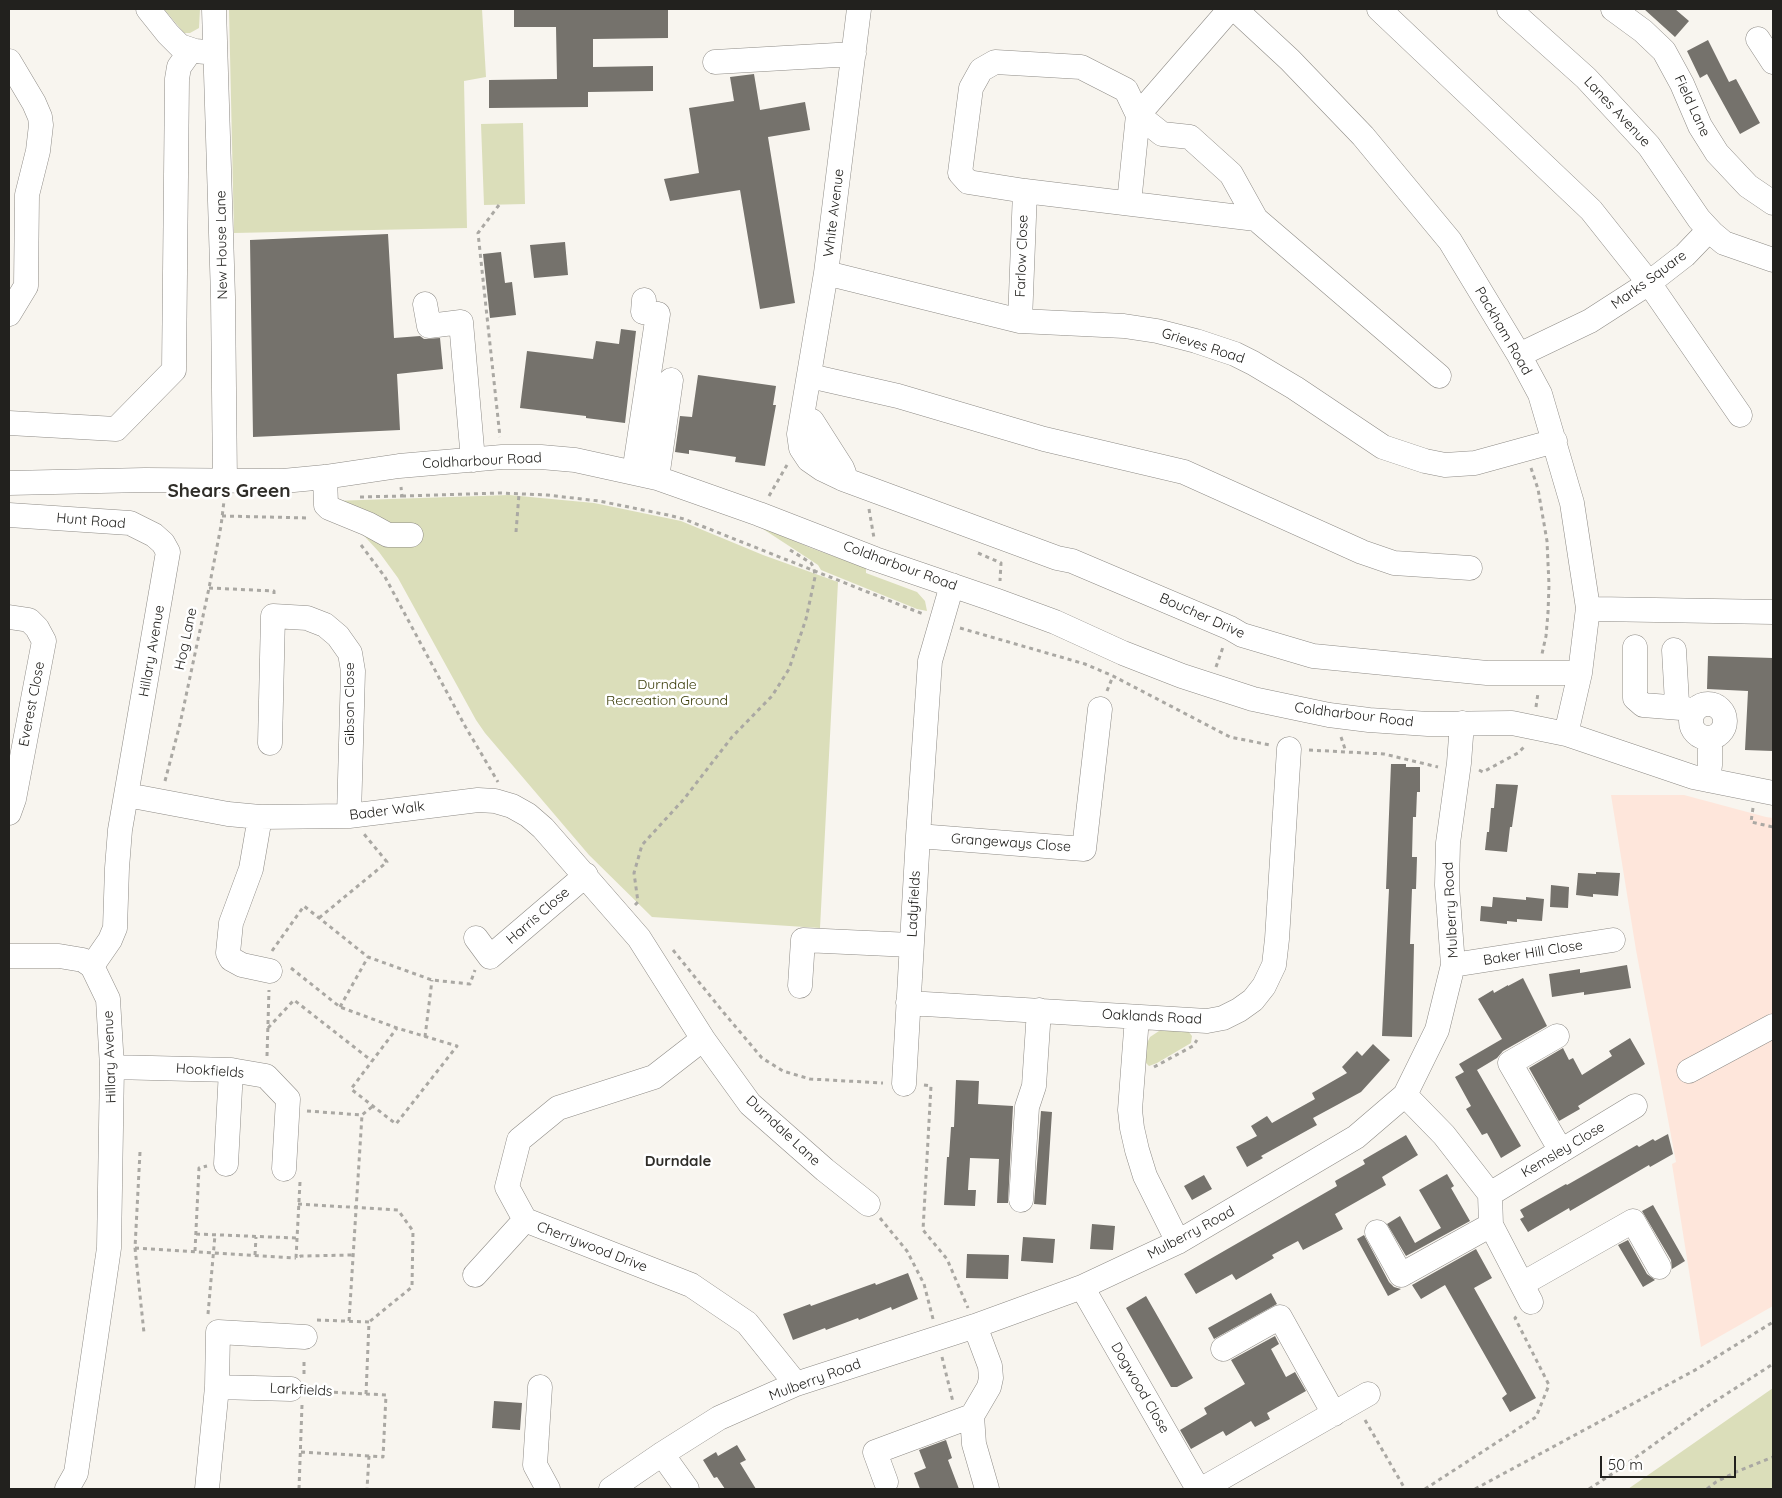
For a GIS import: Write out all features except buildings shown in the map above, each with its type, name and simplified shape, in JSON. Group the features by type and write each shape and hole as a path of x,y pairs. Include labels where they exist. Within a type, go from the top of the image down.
{"street":[{"path":"148,9 182,47 191,50 215,52"},
{"name":"New House Lane","path":"214,9 224,297 225,480"},
{"name":"White Avenue","path":"803,417 826,273 859,9"},
{"path":"1129,203 1138,115 1230,9"},
{"name":"Packham Road","path":"1235,9 1290,60 1363,136 1444,234 1519,355 1540,394 1572,503 1588,608 1580,673 1566,734"},
{"path":"1379,9 1591,210 1650,283 1740,415"},
{"name":"Lanes Avenue","path":"1508,9 1586,78 1649,146 1699,219 1709,230"},
{"name":"Field Lane","path":"1612,9 1643,31 1664,51 1682,84 1700,126 1717,153 1748,186 1773,203"},
{"path":"9,423 116,429 174,370 177,79 179,68 191,50"},
{"path":"715,62 854,54"},
{"path":"9,61 34,103 41,125 38,151 27,195 26,286 9,314"},
{"path":"1256,219 1025,192 968,182 960,173 971,88 981,70 995,62 1081,67 1126,90 1138,115 1162,134 1190,137 1231,174 1256,219 1439,376"},
{"name":"Farlow Close","path":"1020,321 1025,192"},
{"path":"1709,230 1724,243 1773,260"},
{"name":"Marks Square","path":"1519,355 1590,321 1650,283 1685,256 1709,230"},
{"name":"Grieves Road","path":"826,273 1020,321 1136,327 1218,348 1239,356 1271,373 1383,447 1425,461 1445,465 1459,465 1555,441"},
{"path":"634,473 658,314 643,312 644,300"},
{"path":"425,304 429,326 461,322 473,460"},
{"path":"810,376 898,396 1044,439 1184,472 1362,552 1394,563 1470,568"},
{"path":"657,478 671,380"},
{"name":"Boucher Drive","path":"803,417 813,422 839,464 844,474 842,479 1056,558 1072,561 1230,628 1242,635 1313,656 1487,673 1580,673"},
{"name":"Coldharbour Road","path":"9,483 39,484 145,480 282,481 323,498 399,466 502,457 541,457 575,460 657,478 759,514 875,559 1055,622 1123,653 1230,692 1284,707 1369,720 1428,724 1512,722 1566,734 1670,770 1773,793"},
{"name":"Hunt Road","path":"39,484 40,517"},
{"path":"323,498 329,508 368,524 388,535 411,535"},
{"name":"Hunt Road","path":"9,515 125,523 142,528"},
{"name":"Hillary Avenue","path":"67,1489 76,1473 109,1248 112,1067 108,999 92,966 116,928 117,859 168,555 163,543 154,534 142,528"},
{"name":"Ladyfields","path":"904,1084 911,945 930,661 952,585"},
{"path":"1588,608 1773,612"},
{"path":"270,743 273,616"},
{"name":"Gibson Close","path":"273,616 307,618 325,625 338,636 350,653 353,671 349,816"},
{"name":"Everest Close","path":"9,617 30,620 44,641 16,787 9,812"},
{"path":"1635,646 1635,698 1643,705 1688,709 1710,704 1715,705 1723,713 1725,724 1723,729 1710,738 1708,780"},
{"path":"1674,650 1677,703 1688,709"},
{"name":"Grangeways Close","path":"918,836 1084,849 1100,709"},
{"name":"Mulberry Road","path":"611,1489 719,1418 796,1384 975,1326 1082,1287 1178,1242 1356,1138 1405,1095 1437,1030 1453,965 1448,885 1448,843 1459,764 1462,723"},
{"name":"Oaklands Road","path":"908,1003 1207,1021 1223,1018 1239,1010 1252,1000 1264,986 1274,965 1299,754"},
{"name":"Bader Walk","path":"127,795 228,814 260,817 349,816 478,800 495,801 512,806"},
{"name":"Durndale Lane","path":"512,806 528,815 543,828 639,938 703,1038 750,1104 825,1170 868,1204"},
{"path":"260,817 251,869 231,923 228,953 231,959 242,965 274,970"},
{"name":"Harris Close","path":"483,963 586,875"},
{"path":"476,938 483,963"},
{"path":"800,986 803,940 911,945"},
{"name":"Baker Hill Close","path":"1453,965 1613,940"},
{"path":"9,956 67,957 80,960 92,966"},
{"path":"1021,1200 1027,1107 1034,1086 1039,1010"},
{"path":"1137,1017 1130,1110 1132,1128 1145,1176 1178,1242"},
{"path":"1689,1071 1773,1026"},
{"path":"1556,1036 1510,1063 1561,1151"},
{"name":"Cherrywood Drive","path":"703,1038 654,1077 558,1108 519,1140 507,1187 525,1220 691,1285 747,1323 796,1384"},
{"name":"Hookfields","path":"112,1067 231,1070 266,1076"},
{"path":"226,1164 231,1070"},
{"path":"266,1076 288,1099 284,1169"},
{"path":"1405,1095 1444,1135 1490,1194 1491,1225 1526,1293 1633,1221 1660,1267"},
{"name":"Kemsley Close","path":"1490,1194 1635,1106"},
{"path":"475,1275 525,1220"},
{"path":"1377,1232 1401,1275 1491,1225"},
{"name":"Dogwood Close","path":"1082,1287 1198,1489"},
{"path":"1223,1349 1280,1317 1334,1414"},
{"path":"886,1482 875,1452 965,1419 989,1387 991,1378 990,1366 975,1326"},
{"path":"207,1489 217,1387 218,1332 305,1337"},
{"name":"Larkfields","path":"217,1387 291,1390"},
{"path":"540,1387 535,1465 548,1489"},
{"path":"1202,1489 1361,1398"},
{"path":"965,1419 987,1489"},
{"path":"662,1454 687,1489"}],"path":[{"path":"499,204 478,233 502,457"},
{"path":"1525,449 1538,489 1547,541 1548,613 1546,636 1540,662"},
{"path":"399,466 402,496"},
{"name":"Hog Lane","path":"160,801 180,724 209,588 222,516 225,480"},
{"path":"516,532 518,494"},
{"path":"222,516 323,498 518,494 599,501 684,519 929,617"},
{"path":"357,541 385,577 464,726 512,806"},
{"path":"635,905 638,902 634,873 642,845 688,795 727,744 772,696 785,676 798,646 816,577 811,563 789,549"},
{"path":"209,588 274,590 273,616"},
{"path":"1100,709 1123,653"},
{"path":"1113,676 1230,737 1299,754 1310,750 1394,756 1445,768 1446,761 1472,766 1483,772 1518,752 1529,740"},
{"path":"1536,712 1539,689"},
{"path":"1753,807 1751,822 1773,826"},
{"path":"319,918 387,862 349,816"},
{"path":"628,902 635,905 641,911"},
{"path":"266,1076 268,1028 274,970 304,906 368,957 432,980 470,984 483,963"},
{"path":"668,944 762,1058 783,1071 810,1079 931,1086 923,1230 947,1259 975,1326"},
{"path":"340,1007 368,957"},
{"path":"274,970 340,1007 397,1028 457,1046 396,1124 351,1089 397,1028"},
{"path":"425,1036 432,980"},
{"path":"268,1028 294,1000 372,1061"},
{"path":"1150,1070 1193,1046 1198,1036"},
{"path":"287,1115 308,1110 362,1115 373,1106"},
{"path":"349,1321 362,1115"},
{"path":"140,1152 135,1248 144,1332"},
{"path":"195,1251 199,1168 226,1164"},
{"path":"284,1169 301,1170 296,1258"},
{"path":"298,1204 398,1210 413,1231 412,1288 369,1322 366,1394"},
{"path":"868,1204 907,1251 924,1284 938,1338 965,1419"},
{"path":"196,1234 296,1238"},
{"path":"215,1235 208,1314 218,1332"},
{"path":"255,1255 256,1237"},
{"path":"135,1248 296,1258 301,1256 354,1255"},
{"path":"1426,1489 1536,1417 1549,1385 1515,1318 1526,1293"},
{"path":"1475,1489 1697,1368 1773,1322"},
{"path":"1589,1489 1622,1468 1703,1409 1773,1364"},
{"name":"Larkfields","path":"291,1390 386,1394 383,1457 369,1456"},
{"path":"1361,1398 1405,1489"},
{"path":"301,1452 369,1456 368,1489"},
{"path":"1707,1489 1736,1472 1773,1457"}],"shaded area":[{"path":"1611,795 1684,795 1773,818 1773,1306 1701,1347 1672,1164 1676,1162 1636,950"}],"green space":[{"path":"164,9 200,9 199,28 190,33 184,33"},
{"path":"229,9 482,9 486,77 464,81 467,228 234,233"},
{"path":"523,123 525,204 484,205 481,124"},
{"name":"Durndale Recreation Ground","path":"509,495 594,503 681,521 763,555 838,582 820,928 652,917 589,855 485,733 398,578 379,552 332,501"},
{"path":"760,527 866,568 866,573 917,592 925,601 927,611 917,609 821,570 818,565"},
{"path":"1162,1029 1188,1031 1192,1036 1191,1043 1149,1066 1145,1062 1146,1045 1150,1037"},
{"path":"1773,1388 1773,1489 1628,1489"}],"district":[{"name":"Shears Green","path":"229,491"},
{"name":"Durndale","path":"678,1161"}]}
